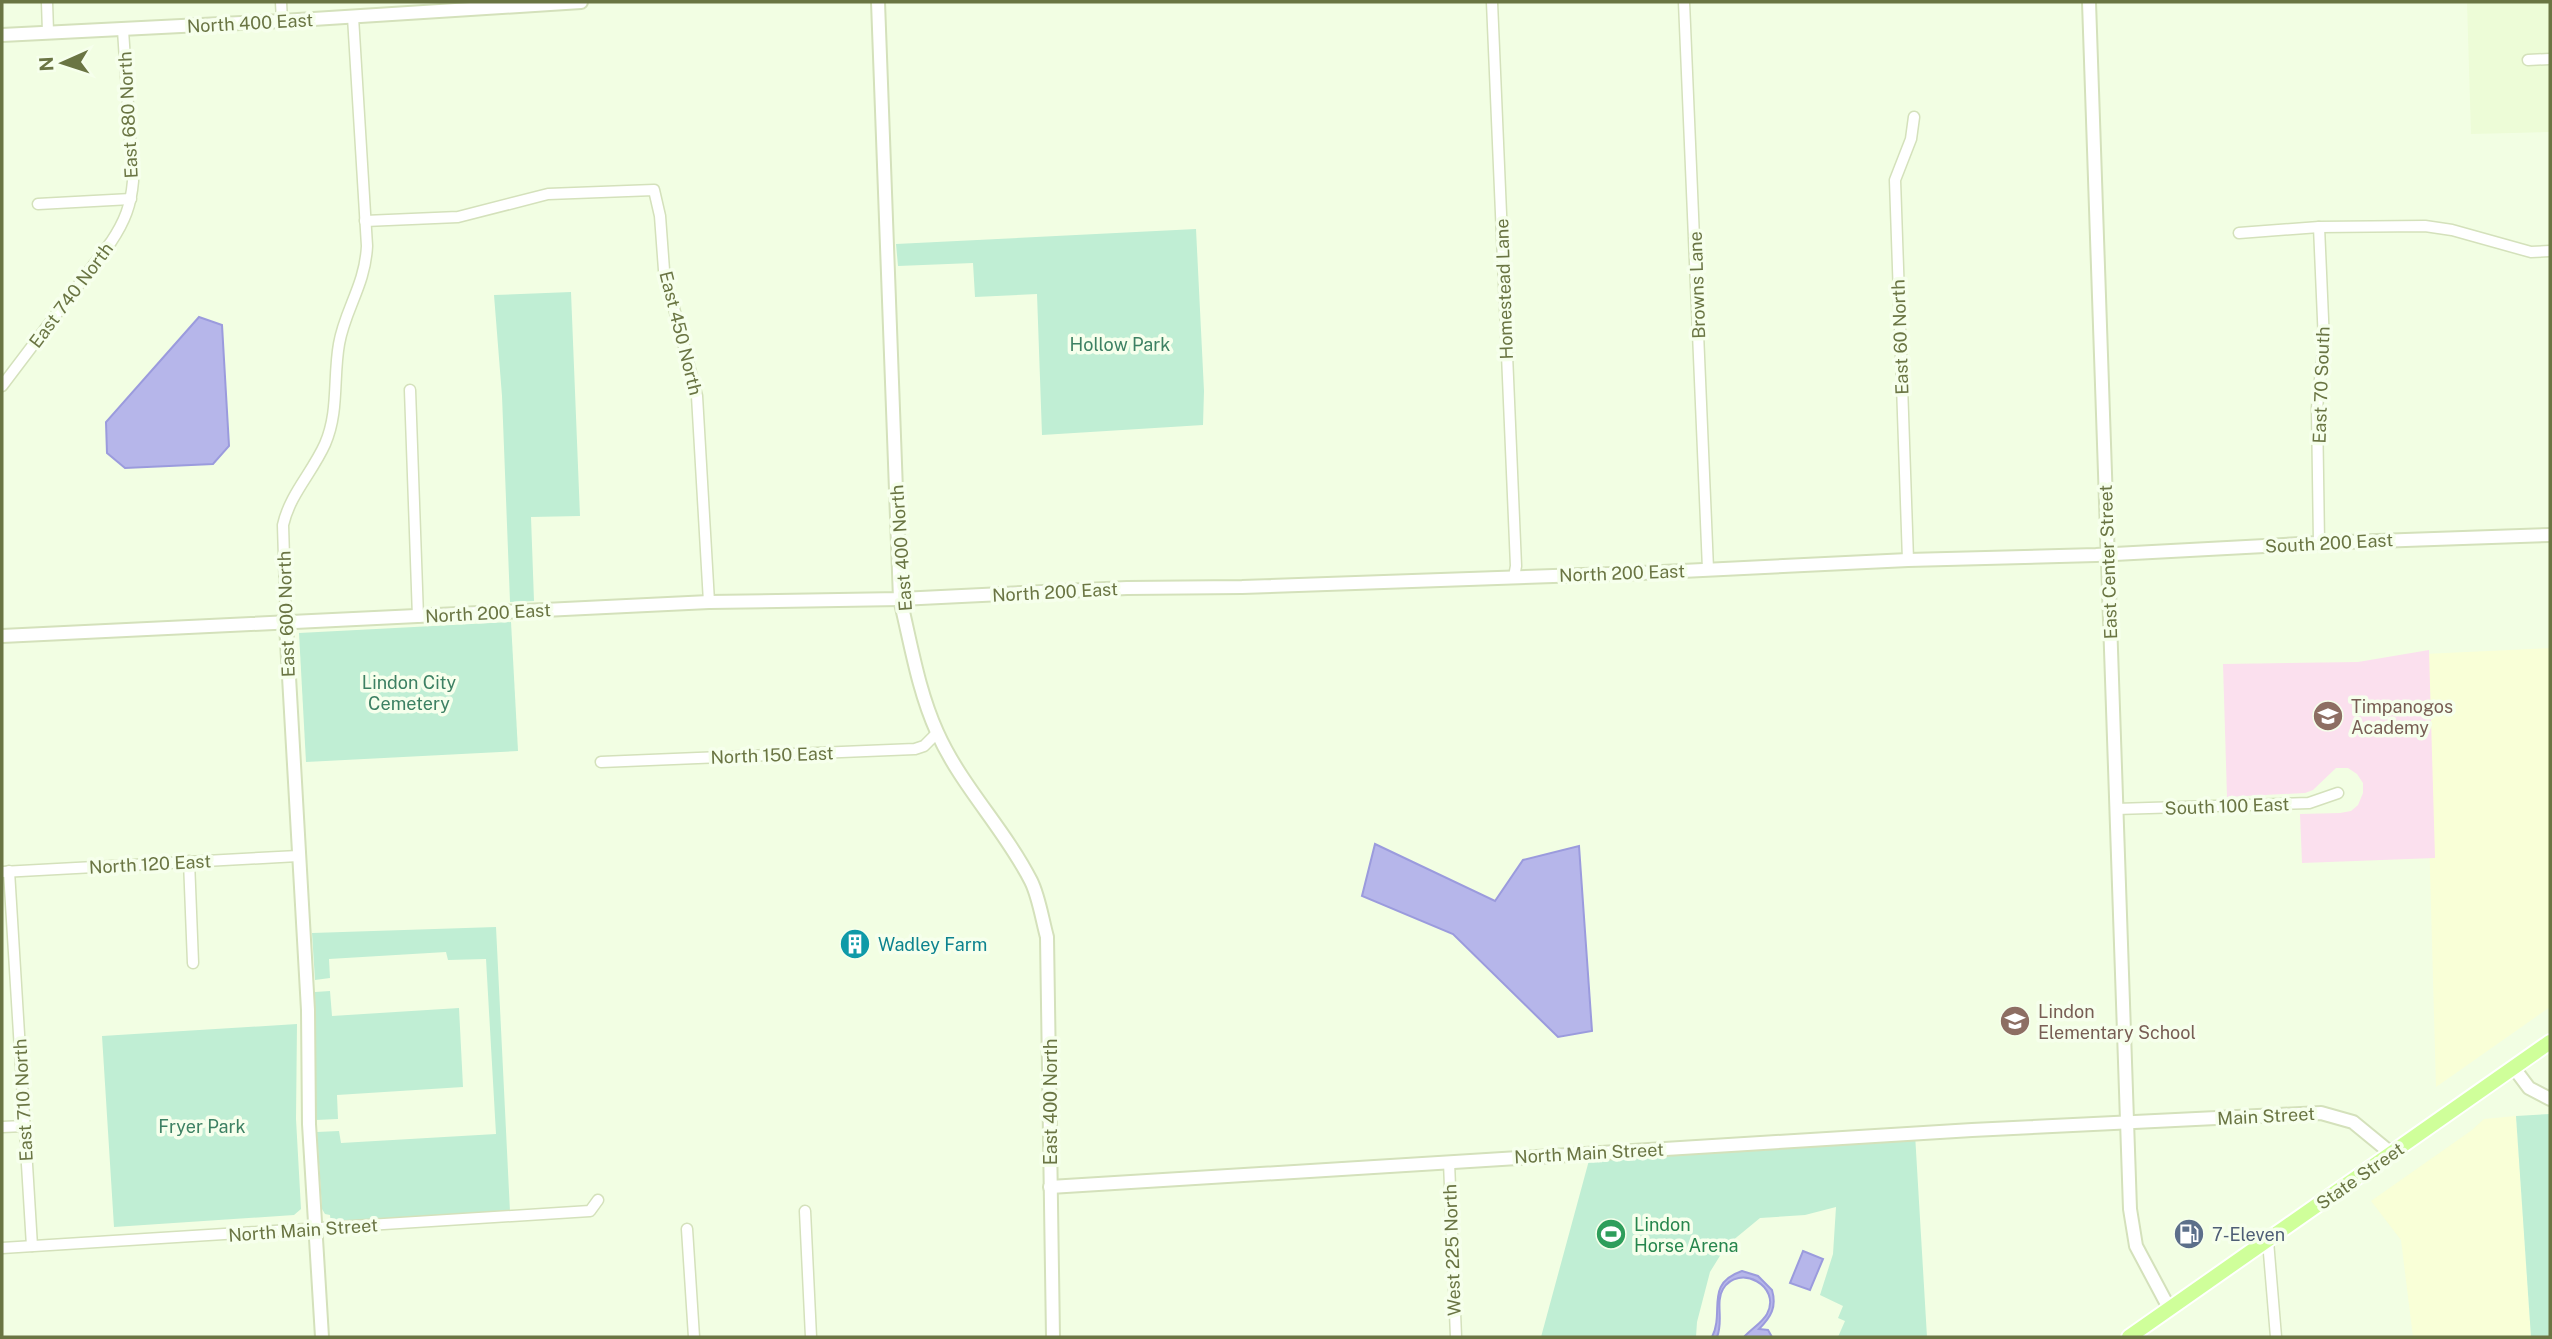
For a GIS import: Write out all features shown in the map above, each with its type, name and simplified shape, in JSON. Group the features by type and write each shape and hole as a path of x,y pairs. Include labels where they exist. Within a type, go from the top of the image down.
{"main road":[{"name":"State Street","path":"2129,1337 2550,1042"}],"street":[{"path":"47,2 48,32"},
{"path":"281,2 282,22"},
{"name":"North 400 East","path":"2,36 282,22 582,2"},
{"name":"East 400 North","path":"878,2 900,598 920,690 937,733 975,799 1008,842 1032,883 1047,937 1053,1337"},
{"name":"Homestead Lane","path":"1492,2 1514,576"},
{"name":"Browns Lane","path":"1684,2 1708,569"},
{"name":"East Center Street","path":"2089,2 2130,1209 2136,1246 2169,1308"},
{"name":"East 600 North","path":"322,1337 314,1229 309,1124 308,1010 286,624 283,525 291,500 324,446 331,428 339,341 366,267 353,17"},
{"name":"East 680 North","path":"124,30 133,181 131,199"},
{"path":"2528,60 2550,59"},
{"name":"East 60 North","path":"1908,560 1895,180 1911,139 1914,117"},
{"name":"East 450 North","path":"365,221 458,217 548,194 654,190 660,216 664,270 697,396 709,603"},
{"path":"38,204 131,199"},
{"name":"East 740 North","path":"2,386 111,242 126,219 131,199"},
{"path":"2239,233 2319,227 2425,226 2452,230 2531,252 2550,251"},
{"name":"East 70 South","path":"2319,227 2324,342 2317,408 2319,543"},
{"path":"410,390 418,617"},
{"name":"South 200 East","path":"2108,554 2550,535"},
{"name":"North 200 East","path":"2,636 709,603 1127,588 1255,587 2108,554"},
{"name":"North 150 East","path":"601,761 915,749 924,747 937,733"},
{"name":"South 100 East","path":"2116,809 2309,803 2338,793"},
{"name":"North 120 East","path":"5,871 298,856"},
{"path":"189,861 192,963"},
{"name":"East 710 North","path":"5,871 32,1246"},
{"path":"2514,1068 2529,1088 2550,1099"},
{"name":"Main Street","path":"2128,1123 2321,1112 2353,1122 2392,1154"},
{"name":"North Main Street","path":"1051,1187 1972,1130 2128,1123"},
{"path":"2,1127 24,1126"},
{"name":"West 225 North","path":"1449,1162 1456,1337"},
{"name":"North Main Street","path":"2,1248 590,1211 598,1200"},
{"path":"804,1211 811,1337"},
{"path":"687,1229 694,1337"},
{"path":"2268,1241 2276,1337"}],"shaded area":[{"path":"2467,2 2550,2 2550,132 2471,134"},
{"path":"2550,648 2550,1007 2436,1087 2424,654"},
{"name":"Timpanogos Academy","path":"2429,650 2435,858 2302,863 2300,814 2340,813 2351,811 2358,805 2363,793 2363,783 2357,774 2348,768 2336,768 2313,790 2305,793 2227,797 2223,664 2358,662"},
{"path":"2516,1116 2531,1337 2413,1337 2401,1240 2371,1201 2484,1119"}],"green space":[{"name":"Hollow Park","path":"1196,229 1204,391 1203,425 1042,435 1037,294 975,297 973,263 898,266 896,244"},
{"path":"571,292 580,516 531,517 534,601 510,602 502,396 494,295"},
{"name":"Lindon City Cemetery","path":"511,622 518,751 306,762 299,633"},
{"path":"496,927 510,1212 331,1224 330,1215 325,1214 322,1209 317,1132 339,1131 341,1143 496,1134 486,959 448,960 446,952 329,959 330,978 315,980 312,933"},
{"path":"330,991 332,1016 459,1008 463,1087 337,1095 338,1119 316,1120 315,992"},
{"name":"Fryer Park","path":"297,1024 296,1119 301,1209 294,1215 114,1227 102,1036"},
{"path":"2550,1114 2550,1337 2531,1337 2516,1116"},
{"path":"1915,1134 1927,1337 1838,1337 1845,1321 1838,1318 1843,1306 1820,1295 1833,1254 1836,1207 1805,1215 1760,1218 1726,1246 1710,1272 1697,1322 1696,1337 1541,1337 1591,1153"}],"water":[{"path":"199,317 222,325 229,446 213,464 125,468 107,453 106,422"},
{"path":"1375,844 1495,901 1523,860 1579,846 1592,1031 1558,1037 1453,934 1362,896"},
{"path":"1803,1251 1823,1259 1810,1290 1790,1283"},
{"path":"1742,1271 1758,1276 1772,1290 1772,1311 1759,1329 1768,1330 1772,1337 1744,1337 1765,1317 1770,1304 1769,1295 1757,1281 1739,1278 1730,1281 1723,1289 1719,1331 1717,1337 1712,1337 1719,1291 1723,1283"}],"place":[{"name":"Timpanogos Academy","path":"2328,716"},
{"name":"Wadley Farm","path":"855,944"},
{"name":"Lindon Elementary School","path":"2015,1021"},
{"name":"Lindon Horse Arena","path":"1611,1234"},
{"name":"7-Eleven","path":"2189,1234"}]}
